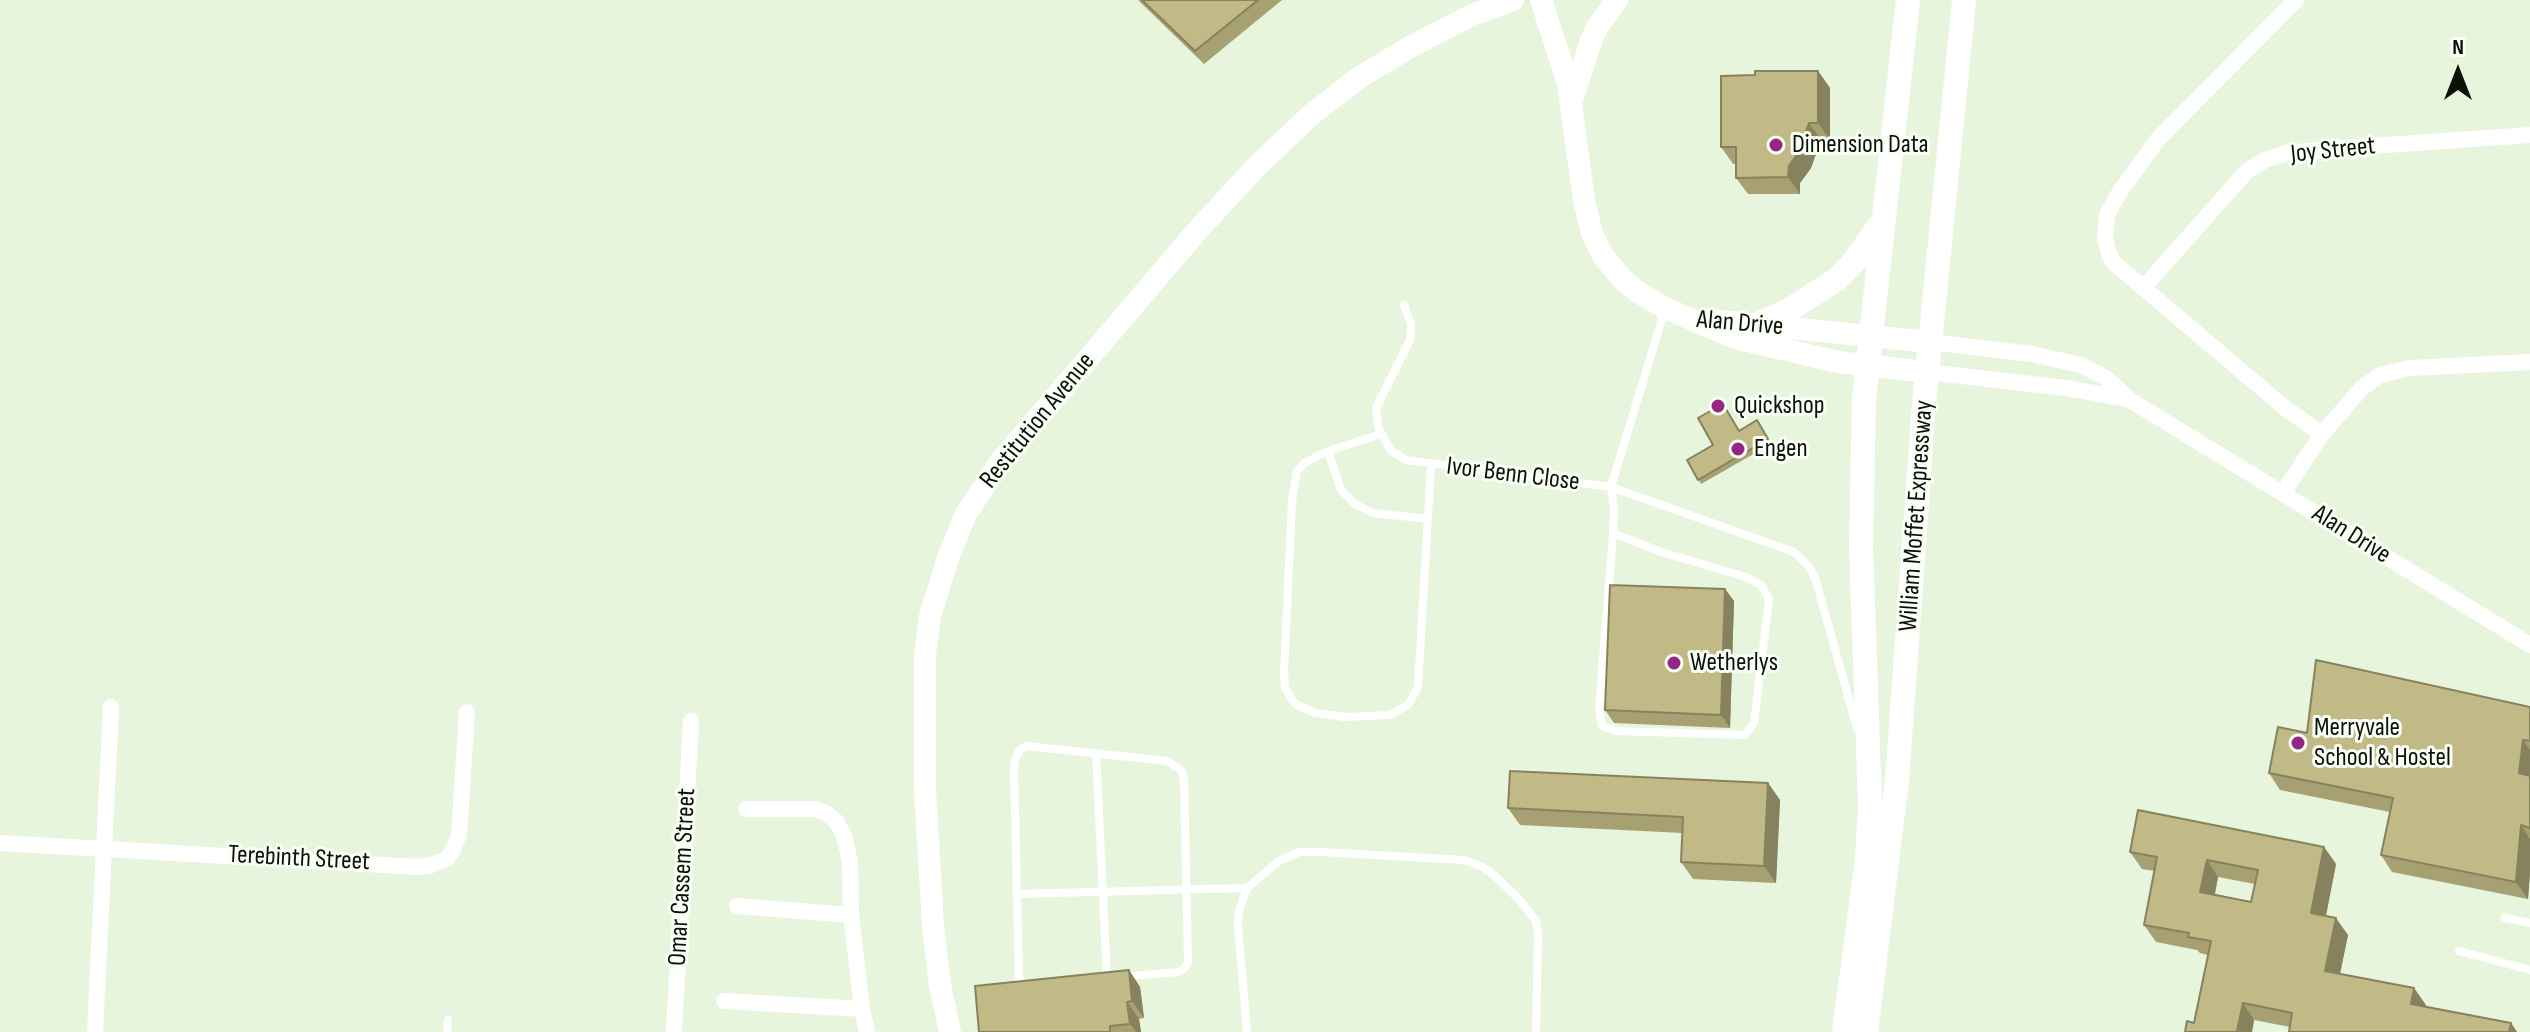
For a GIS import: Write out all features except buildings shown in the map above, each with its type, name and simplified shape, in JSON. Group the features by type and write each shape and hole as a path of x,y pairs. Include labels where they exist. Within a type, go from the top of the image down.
{"main road":[{"name":"William Moffet Expressway","path":"1844,1032 1867,860 1870,771 1861,547 1867,365 1908,0"},
{"name":"William Moffet Expressway","path":"1866,1032 1897,780 1927,372 1964,0"},
{"path":"1756,325 1789,310 1836,280 1853,263 1883,220"}],"street":[{"name":"Restitution Avenue","path":"950,1032 940,985 933,925 925,791 925,655 930,616 966,514 1010,450 1166,266 1257,166 1312,114 1360,77 1410,47 1472,15 1513,0"},
{"path":"1541,0 1568,83 1584,200 1592,234 1604,257 1624,281 1674,313"},
{"path":"1571,103 1592,38 1617,0"},
{"path":"2296,0 2158,139 2107,215 2105,237 2114,263 2285,408 2322,434"},
{"name":"Joy Street","path":"2143,288 2247,171 2265,160 2286,153 2530,135"},
{"name":"Alan Drive","path":"1674,313 1735,338 1838,362 2066,388 2130,400"},
{"name":"Alan Drive","path":"1674,313 1756,325 2032,354 2081,365 2106,378 2130,400 2530,645"},
{"path":"2283,493 2322,434 2369,381 2380,375 2410,368 2530,362"},
{"path":"95,1032 111,707"},
{"name":"Terebinth Street","path":"0,843 418,867 432,865 446,859 459,835 467,712"},
{"name":"Omar Cassem Street","path":"674,1032 691,721"},
{"path":"746,809 815,809 836,821 844,835 850,862 851,915 867,1032"},
{"path":"737,906 851,915"},
{"path":"724,1001 862,1009"}],"lane":[{"path":"1404,305 1411,334 1376,408 1375,416 1381,434 1328,451 1304,463 1297,471 1292,501 1284,671 1285,688 1295,704 1315,713 1344,717 1390,715 1408,705 1418,687 1431,464"},
{"name":"Ivor Benn Close","path":"1381,434 1397,456 1406,460 1611,487 1674,313"},
{"path":"1328,451 1341,490 1355,504 1373,513 1428,519"},
{"path":"1613,533 1661,552 1746,577 1761,585 1769,599 1754,723 1745,735 1616,731 1602,726 1599,709 1614,509 1611,487 1794,552 1802,559 1810,568 1822,595 1832,642 1870,771"},
{"path":"1026,746 1035,746 1167,761 1182,771 1186,890 1188,962 1184,969 1107,979 1023,984 1019,979 1016,894 1014,770 1019,751 1026,746"},
{"path":"1096,753 1107,979"},
{"path":"1247,1032 1239,911 1247,888 1279,861 1299,852 1464,860 1483,867 1495,876 1536,921 1536,1032"},
{"path":"1016,894 1247,888"},
{"path":"2505,918 2530,923"},
{"path":"2459,951 2530,970"},
{"path":"447,1032 448,1020"}],"place":[{"name":"Dimension Data","path":"1776,145"},
{"name":"Quickshop","path":"1718,406"},
{"name":"Engen","path":"1738,449"},
{"name":"Wetherlys","path":"1674,663"},
{"name":"Merryvale School & Hostel","path":"2298,743"}]}
